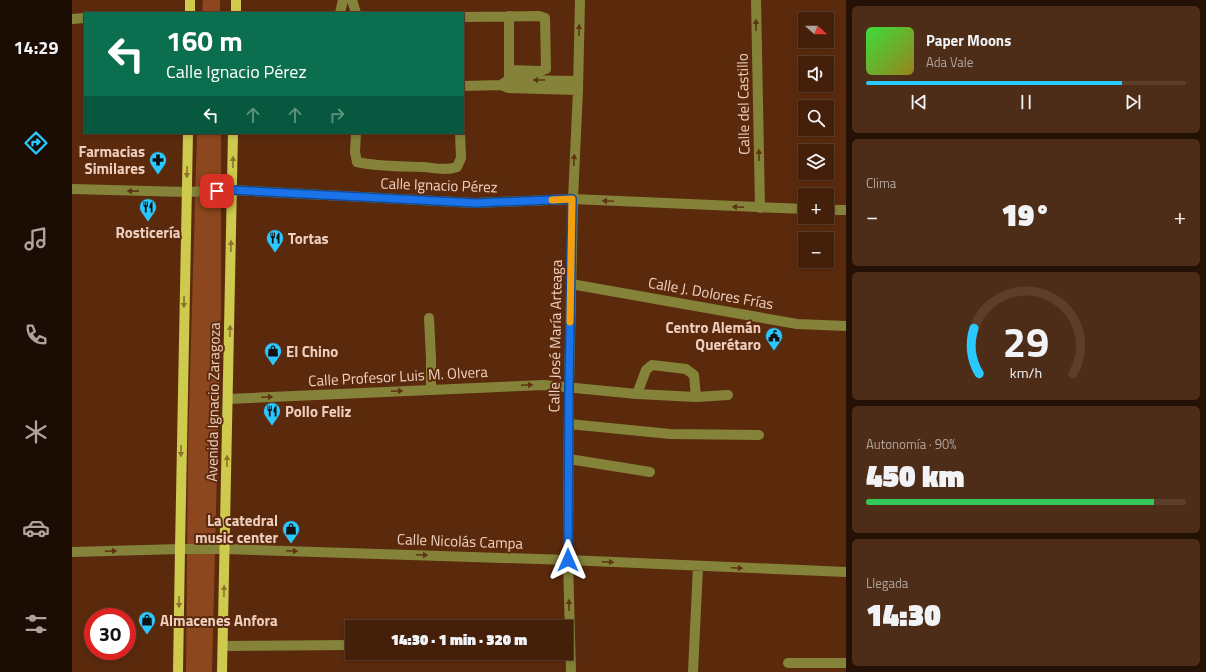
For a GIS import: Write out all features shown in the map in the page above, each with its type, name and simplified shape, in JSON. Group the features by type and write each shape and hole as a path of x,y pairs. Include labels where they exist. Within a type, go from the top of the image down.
{"main road":[{"path":"190,0 190,12"},
{"path":"236,0 236,12"},
{"name":"Avenida Ignacio Zaragoza","path":"178,672 188,134"},
{"name":"Avenida Ignacio Zaragoza","path":"222,672 233,134"}],"street":[{"path":"340,12 343,0"},
{"path":"352,0 356,12"},
{"name":"Calle José María Arteaga","path":"571,672 568,560 569,387 572,199 578,86 580,0"},
{"name":"Calle del Castillo","path":"756,0 760,208"},
{"path":"506,84 509,70 509,16"},
{"path":"464,17 539,16 545,18 546,69 540,71 509,70"},
{"path":"72,19 84,18"},
{"path":"464,86 506,84 578,86"},
{"path":"356,134 354,152 357,162 383,166 424,167 450,170 457,167 461,158 460,134"},
{"name":"Calle Ignacio Pérez","path":"72,189 186,192 232,190 475,203 572,199 798,209"},
{"path":"834,210 846,210"},
{"name":"Calle J. Dolores Frías","path":"571,284 797,324 846,326"},
{"path":"429,318 431,390"},
{"path":"637,394 646,370 652,365 686,370 694,375 696,397"},
{"name":"Calle Profesor Luis M. Olvera","path":"228,399 544,384 637,394 696,397 728,395"},
{"path":"569,424 670,434 759,435"},
{"path":"569,459 650,472"},
{"name":"Calle Nicolás Campa","path":"72,552 225,549 568,560 846,572"},
{"path":"693,672 698,566"},
{"path":"223,646 345,645"},
{"path":"788,663 846,663"}],"shaded area":[{"path":"203,0 220,0 220,12 202,12"},
{"path":"197,134 221,134 221,310 212,672 186,672 188,447"}],"slow traffic":[{"path":"552,200 572,199 570,322"}],"place":[{"name":"Farmacias Similares","path":"158,175"},
{"name":"Rosticería","path":"148,222"},
{"name":"Tortas","path":"275,253"},
{"name":"Centro Alemán Querétaro","path":"774,351"},
{"name":"El Chino","path":"273,366"},
{"name":"Pollo Feliz","path":"272,426"},
{"name":"La catedral music center","path":"291,544"},
{"name":"Almacenes Anfora","path":"147,635"}],"route":[{"path":"217,191 232,190 475,203 572,199 568,560"}]}
